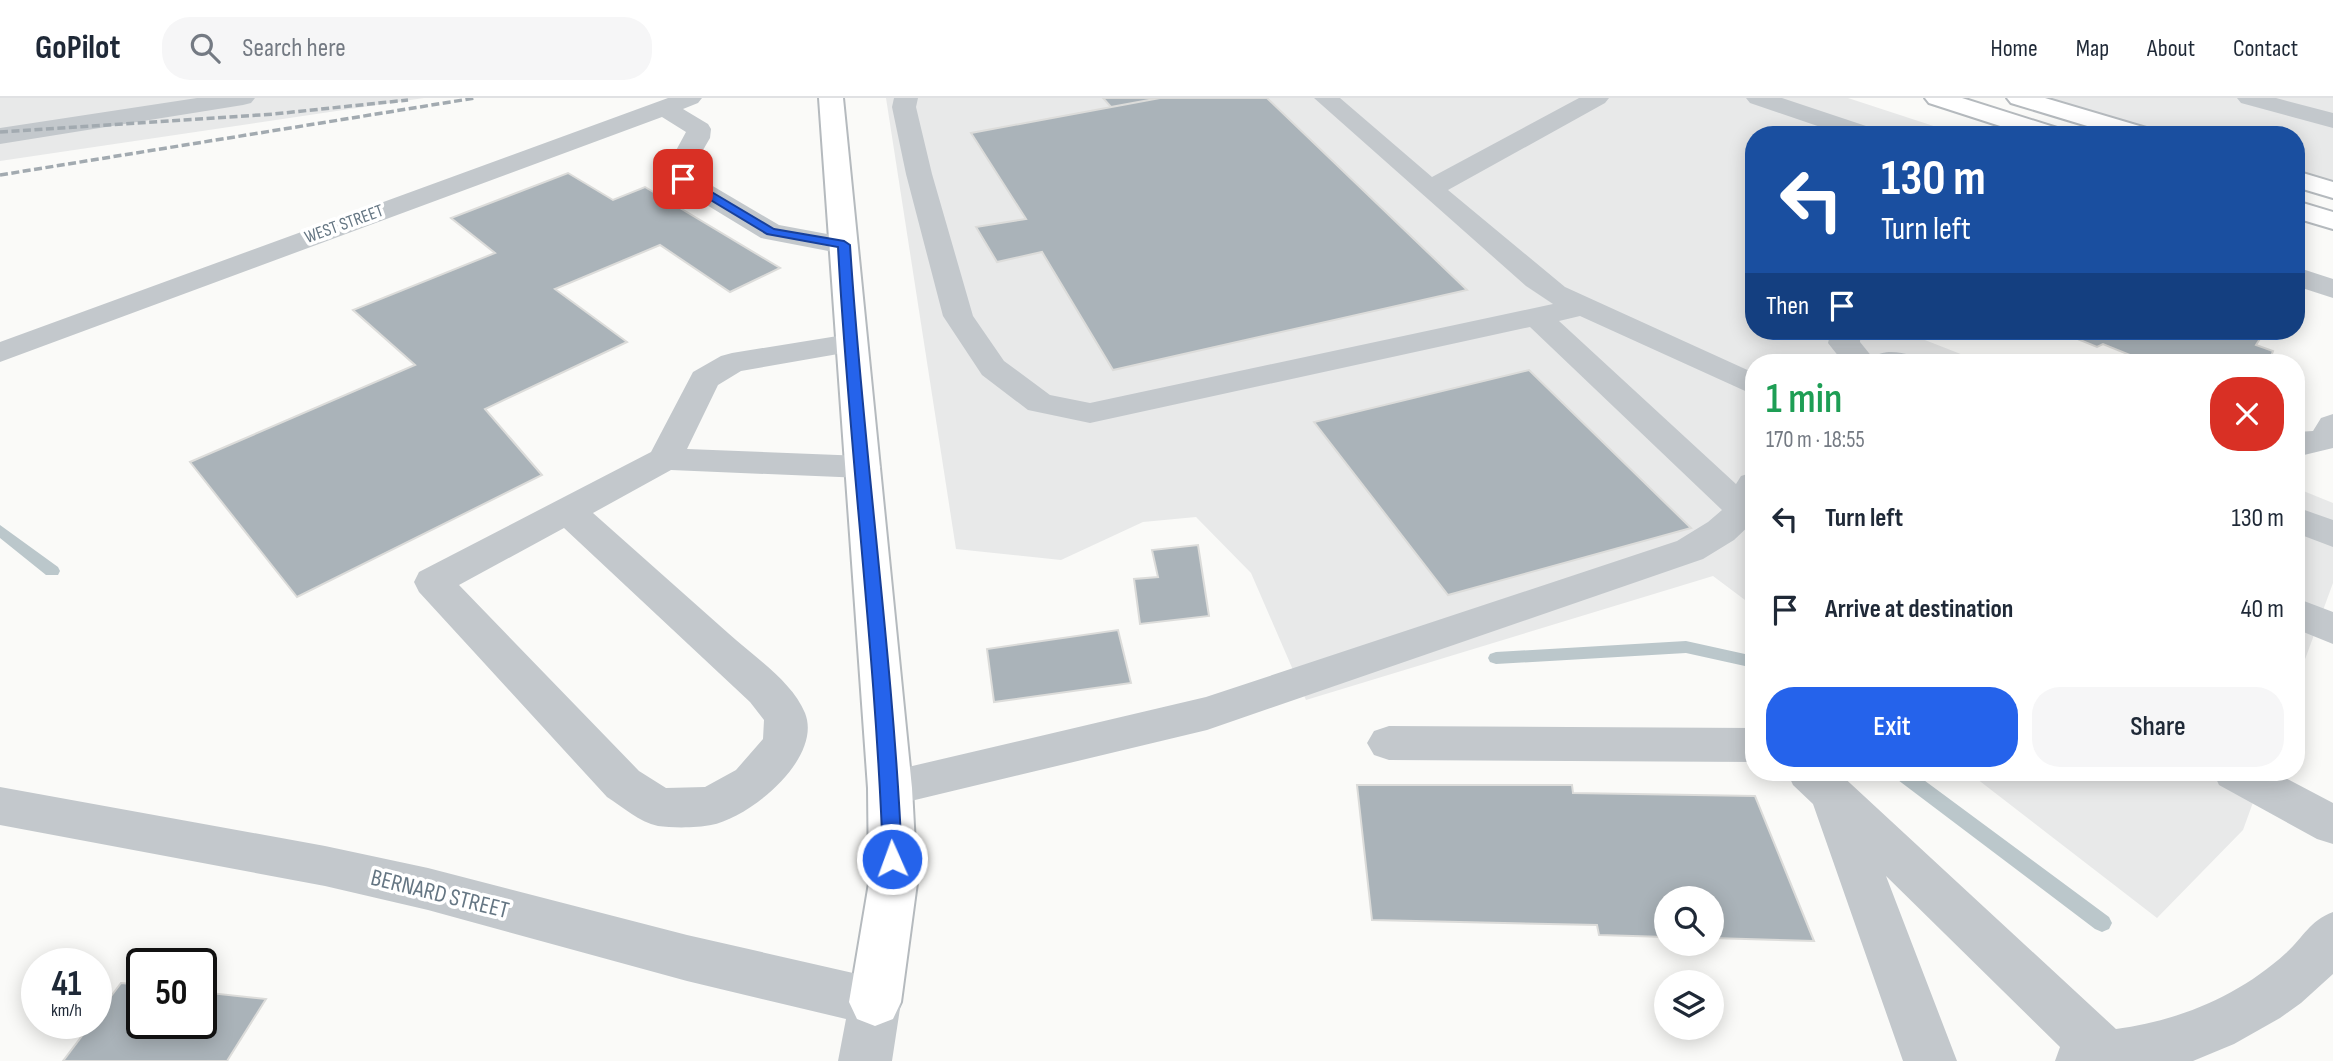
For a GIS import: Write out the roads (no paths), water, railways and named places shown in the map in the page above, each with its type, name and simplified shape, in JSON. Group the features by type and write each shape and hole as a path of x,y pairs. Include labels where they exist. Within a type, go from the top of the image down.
{"main road":[{"path":"831,98 844,245 849,343 863,467 890,788 893,883 874,1002"},
{"path":"1937,98 2026,126"},
{"path":"2019,98 2114,126"},
{"path":"2305,182 2333,190"},
{"path":"2305,212 2333,221"}],"street":[{"path":"0,136 243,98"},
{"path":"906,98 904,107 919,174 958,316 993,368 1040,403 1090,413 1582,307"},
{"path":"1326,98 1536,280 1582,307 1745,381"},
{"path":"1430,189 1597,98"},
{"path":"1758,98 1842,126"},
{"path":"2249,98 2333,121"},
{"path":"677,102 699,129 697,138 679,169 683,179 771,232 844,245"},
{"name":"WEST STREET","path":"0,353 677,102"},
{"path":"2305,279 2333,289"},
{"path":"1537,317 1745,494"},
{"path":"665,459 704,379 718,369 732,363 849,343"},
{"path":"2305,444 2327,439 2333,425"},
{"path":"568,511 765,691 785,716 785,744 752,783 711,806 659,807 623,784 433,582 665,459 863,467"},
{"path":"890,788 1207,713 1690,550 1720,534 1745,501"},
{"path":"2305,523 2333,534"},
{"path":"2305,616 2333,629"},
{"path":"1389,743 1745,745"},
{"path":"2252,781 2333,825"},
{"path":"1820,782 2092,1058 2170,1044 2222,1022 2290,984 2324,950 2333,934"},
{"path":"1820,782 1930,1061"},
{"name":"BERNARD STREET","path":"0,806 324,866 415,886 687,958 874,1002"},
{"path":"865,1061 874,1002"}],"waterway":[{"path":"0,530 52,571"},
{"path":"1496,658 1686,647 1745,660"},
{"path":"1912,781 2102,923"}],"railway":[{"path":"0,175 475,98"},
{"path":"0,132 274,114 408,100"}]}
